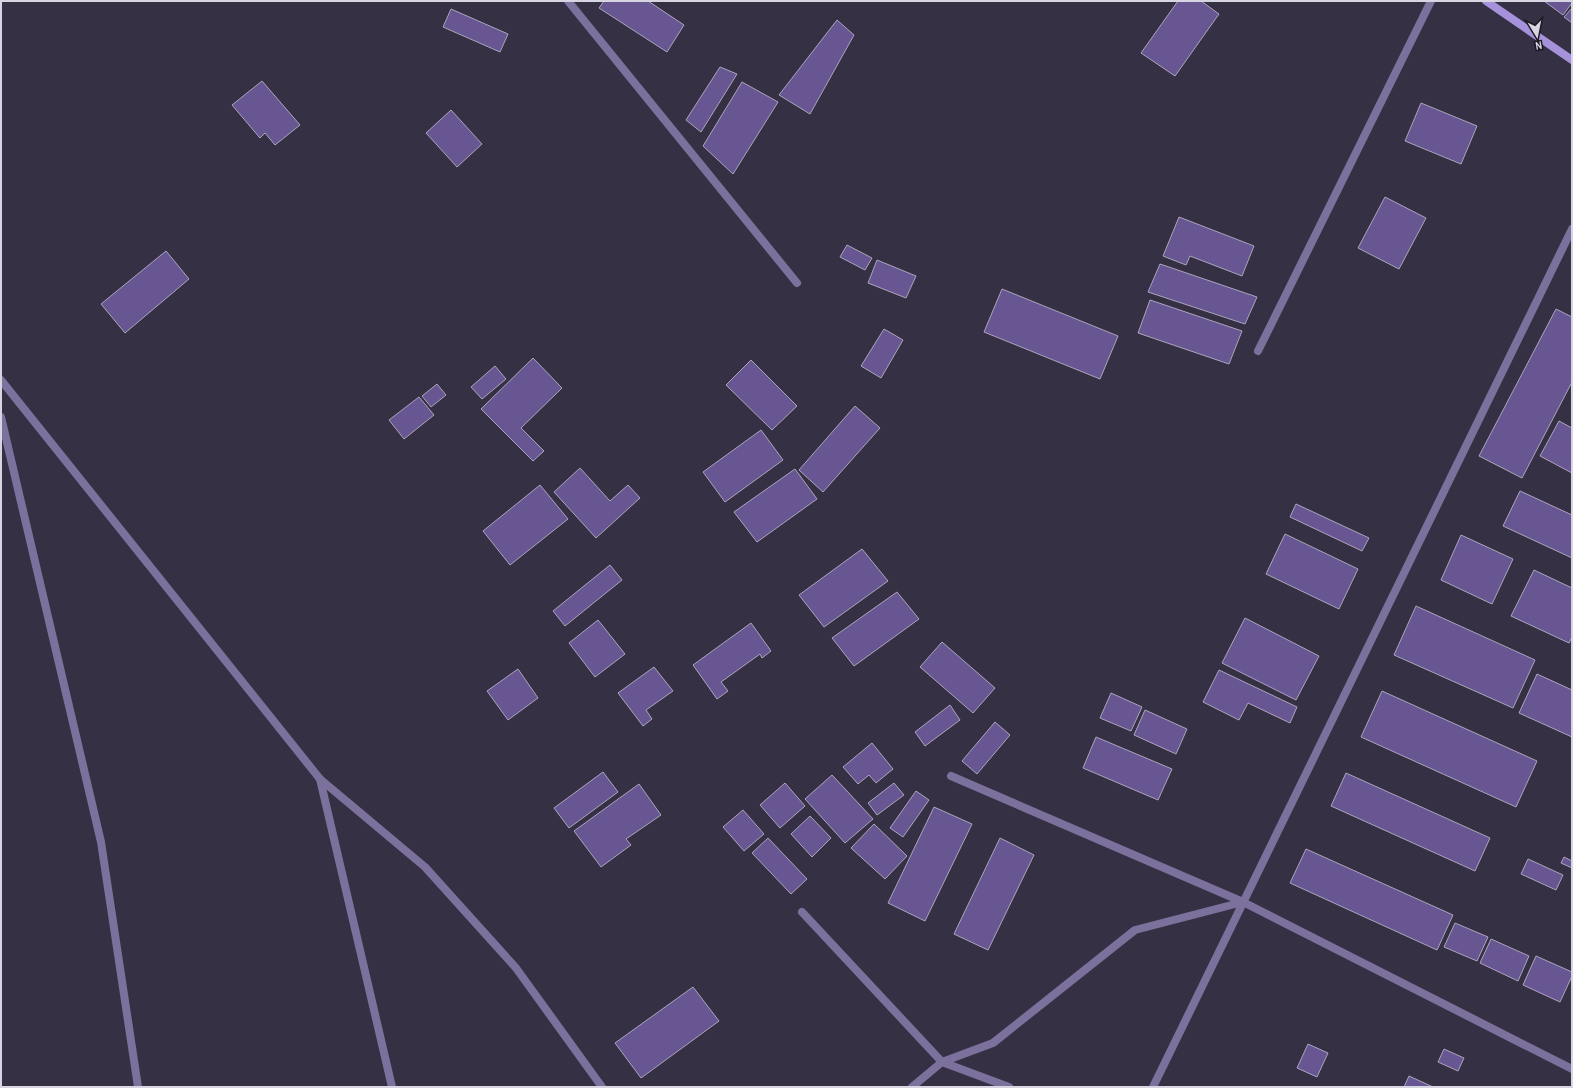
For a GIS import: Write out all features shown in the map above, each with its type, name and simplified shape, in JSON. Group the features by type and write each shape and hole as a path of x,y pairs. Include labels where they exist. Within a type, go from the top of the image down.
{"street":[{"path":"568,1 797,283"},
{"path":"1258,351 1431,1"},
{"path":"1486,1 1572,60"},
{"path":"1153,1087 1572,229"},
{"path":"1,380 320,779 425,867 516,968 602,1087"},
{"path":"1,417 101,842 138,1087"},
{"path":"951,776 1243,902 1572,1069"},
{"path":"320,779 392,1087"},
{"path":"912,1087 942,1062 993,1043 1135,930 1243,902"},
{"path":"802,912 942,1062 1009,1087"}],"building":[{"path":"604,1 648,1 684,25 667,52 599,8"},
{"path":"1178,1 1201,1 1219,14 1175,76 1141,53"},
{"path":"1544,1 1572,1 1572,3 1563,15"},
{"path":"1572,8 1572,23 1564,17"},
{"path":"451,9 508,34 500,52 443,27"},
{"path":"837,20 854,35 810,114 779,95"},
{"path":"720,67 737,74 701,132 686,120"},
{"path":"262,81 300,125 275,145 265,133 260,138 232,105"},
{"path":"742,82 778,102 733,174 703,146"},
{"path":"1421,103 1477,126 1461,164 1405,141"},
{"path":"451,110 482,144 457,167 426,133"},
{"path":"1385,197 1426,218 1399,269 1358,248"},
{"path":"1179,217 1254,246 1242,276 1190,256 1186,265 1163,256"},
{"path":"847,245 872,258 865,270 840,257"},
{"path":"166,251 189,279 125,333 101,304"},
{"path":"877,260 916,276 906,298 868,283"},
{"path":"1160,264 1257,297 1245,324 1148,292"},
{"path":"1002,289 1118,336 1100,379 984,332"},
{"path":"1150,300 1242,331 1229,364 1138,333"},
{"path":"1556,309 1572,317 1572,382 1522,478 1479,456"},
{"path":"884,329 903,340 881,378 861,366"},
{"path":"533,358 562,388 521,428 544,451 533,461 481,409"},
{"path":"751,360 797,406 772,430 726,385"},
{"path":"495,366 506,379 482,399 471,387"},
{"path":"437,384 446,395 431,407 422,396"},
{"path":"419,397 434,415 404,439 389,420"},
{"path":"855,406 880,428 823,492 799,470"},
{"path":"1559,421 1572,428 1572,473 1540,456"},
{"path":"761,430 783,460 725,502 703,472"},
{"path":"580,468 610,501 628,485 640,498 596,538 554,492"},
{"path":"795,469 817,499 757,542 734,512"},
{"path":"540,485 568,519 510,565 483,531"},
{"path":"1520,491 1572,515 1572,558 1503,526"},
{"path":"1296,504 1369,538 1362,551 1290,517"},
{"path":"1285,534 1358,569 1339,609 1266,574"},
{"path":"1461,535 1513,559 1492,604 1441,580"},
{"path":"862,549 888,581 824,627 799,595"},
{"path":"610,565 622,580 565,626 553,611"},
{"path":"1534,570 1572,588 1572,637 1569,643 1511,616"},
{"path":"897,592 919,619 854,666 832,638"},
{"path":"1416,606 1535,660 1513,708 1394,655"},
{"path":"1245,618 1319,656 1296,700 1222,663"},
{"path":"598,620 625,654 595,677 569,643"},
{"path":"751,623 771,651 762,658 760,654 721,682 728,691 717,699 693,665"},
{"path":"942,642 995,688 973,713 920,667"},
{"path":"654,667 673,691 646,710 652,719 643,726 618,693"},
{"path":"518,669 538,698 508,720 487,691"},
{"path":"1219,670 1297,707 1290,723 1248,703 1239,720 1203,702"},
{"path":"1537,674 1572,690 1572,737 1519,713"},
{"path":"1382,691 1537,761 1516,807 1361,737"},
{"path":"1111,693 1142,707 1131,731 1100,718"},
{"path":"950,705 960,720 925,746 915,732"},
{"path":"1145,710 1187,729 1176,754 1134,735"},
{"path":"995,722 1010,735 977,774 962,761"},
{"path":"1096,737 1172,769 1158,800 1083,768"},
{"path":"872,743 893,769 876,783 869,775 858,784 843,767"},
{"path":"603,772 618,792 569,828 554,808"},
{"path":"1346,773 1490,838 1475,871 1331,806"},
{"path":"832,775 873,819 845,843 805,799"},
{"path":"785,783 805,806 780,828 760,805"},
{"path":"894,783 904,795 877,815 868,803"},
{"path":"639,784 661,815 626,839 631,845 601,867 574,831"},
{"path":"916,791 929,800 903,837 890,828"},
{"path":"934,807 972,824 925,921 888,903"},
{"path":"743,810 764,834 744,851 723,827"},
{"path":"810,816 831,838 812,857 791,834"},
{"path":"874,824 907,856 885,879 851,848"},
{"path":"768,838 807,879 791,894 752,853"},
{"path":"1000,838 1034,855 988,950 954,934"},
{"path":"1306,849 1453,915 1437,950 1290,883"},
{"path":"1564,857 1572,861 1572,868 1561,863"},
{"path":"1528,859 1563,875 1556,890 1521,874"},
{"path":"1455,923 1488,937 1477,961 1444,947"},
{"path":"1491,939 1529,956 1518,981 1480,963"},
{"path":"1536,956 1572,972 1572,976 1560,1002 1523,985"},
{"path":"693,987 719,1021 641,1078 615,1043"},
{"path":"1308,1044 1328,1053 1317,1077 1297,1068"},
{"path":"1444,1049 1464,1058 1458,1071 1438,1062"},
{"path":"1409,1076 1433,1087 1404,1087"}]}
